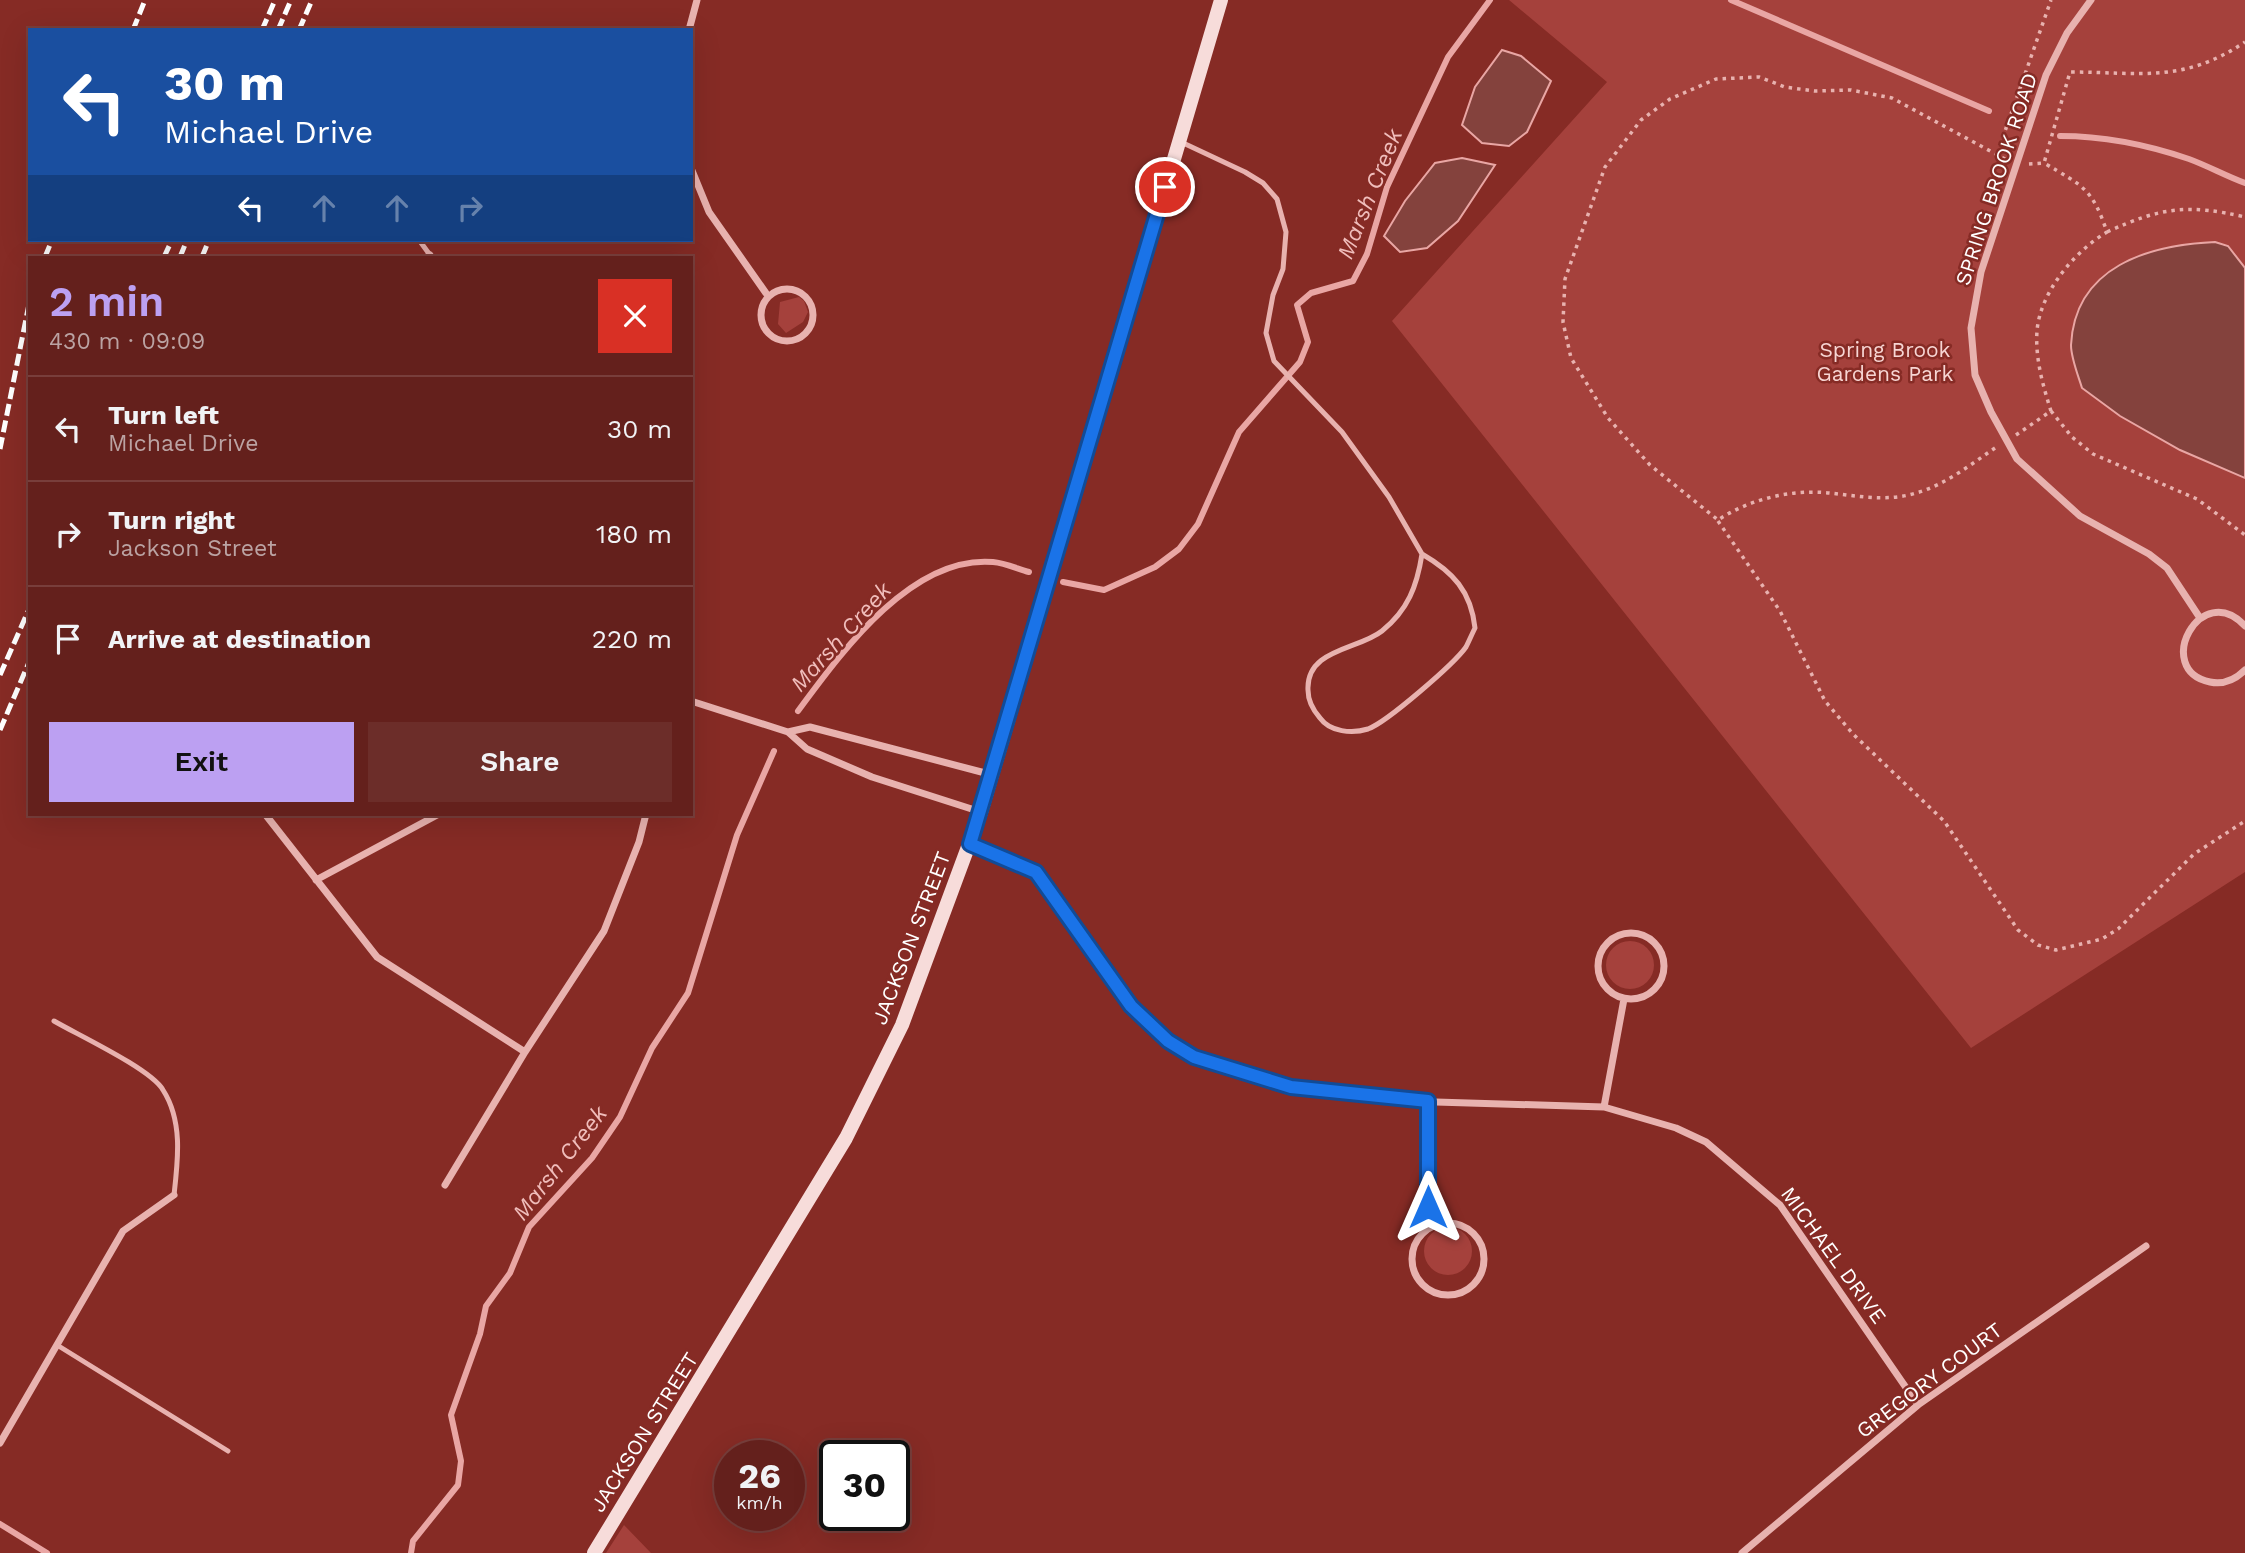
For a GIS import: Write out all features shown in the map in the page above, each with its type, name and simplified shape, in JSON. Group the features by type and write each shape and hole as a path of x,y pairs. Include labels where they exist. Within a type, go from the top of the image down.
{"street":[{"path":"690,28 697,0"},
{"name":"JACKSON STREET","path":"594,1553 846,1138 902,1025 981,812 989,774 1221,0"},
{"name":"SPRING BROOK ROAD","path":"2091,0 2067,33 2046,75 1981,272 1971,328 1975,376 2017,459 2080,516 2149,554 2167,568 2200,618"},
{"path":"693,173 709,212 768,296"},
{"path":"787,288 806,295 814,314 807,333 788,341 769,334 761,316 768,296 787,288"},
{"path":"2245,626 2234,617 2222,613 2200,618 2185,636 2184,658 2197,676 2218,683 2229,681 2245,670"},
{"path":"693,702 788,732 807,749 872,777 981,812"},
{"path":"788,732 810,727 989,774"},
{"path":"267,816 377,957 525,1052"},
{"path":"316,880 435,816"},
{"path":"445,1185 525,1052 604,931 639,842 646,816"},
{"name":"MICHAEL DRIVE","path":"970,844 1036,872 1131,1006 1168,1041 1194,1057 1291,1087 1428,1101 1604,1107 1676,1128 1706,1142 1780,1205 1918,1405"},
{"path":"1624,934 1637,934 1649,938 1659,947 1664,972 1650,994 1625,999 1613,994 1603,985 1598,960 1612,939 1624,934"},
{"path":"1604,1107 1625,999"},
{"path":"1428,1101 1428,1207 1435,1225"},
{"path":"0,1443 123,1231 174,1195"},
{"path":"1435,1225 1463,1225 1475,1234 1483,1246 1485,1259 1482,1274 1474,1285 1462,1293 1448,1296 1433,1293 1414,1273 1412,1258 1415,1244 1423,1233 1435,1225"},
{"name":"GREGORY COURT","path":"1742,1553 1918,1405 2146,1246"}],"lane":[{"path":"1179,141 1245,172 1263,183 1277,199 1286,232 1283,269 1273,295 1266,333 1274,361 1342,432 1389,497 1422,554 1444,566 1464,587 1475,628 1465,648 1440,673 1369,729 1346,732 1326,726 1313,710 1307,688 1312,670 1326,655 1379,634 1394,620 1408,603 1418,580 1422,554"},
{"path":"54,1021 145,1073 162,1088 172,1109 179,1150 174,1195"},
{"path":"57,1345 228,1451"}],"path":[{"path":"1997,155 2039,28 2052,0"},
{"path":"2107,232 2099,208 2087,188 2044,163 2070,72 2143,76 2189,69 2225,55 2245,42"},
{"path":"2015,165 1892,98 1851,90 1814,91 1785,87 1759,77 1716,79 1670,99 1634,129 1605,167 1565,279 1563,321 1571,358 1608,418 1650,465 1718,520 1780,611 1825,701 1853,734 1944,821 2018,930 2038,945 2056,950 2102,939 2118,929 2194,854 2245,821"},
{"path":"2245,217 2207,208 2173,208 2107,232 2092,242 2070,264 2050,293 2037,330 2040,377 2052,411 2072,438 2093,454 2197,499 2245,535"},
{"path":"1718,520 1742,504 1793,493 1888,497 1916,494 1954,476 2052,411"}],"green space":[{"name":"Spring Brook Gardens Park","path":"1509,0 2245,0 2245,872 1971,1048 1392,321 1607,82"},
{"path":"799,297 804,301 808,312 803,322 786,333 778,324 780,302"},
{"path":"1630,941 1647,948 1654,965 1647,982 1630,989 1613,982 1606,965 1613,948"},
{"path":"1448,1227 1465,1234 1472,1251 1465,1268 1448,1275 1431,1268 1424,1251 1431,1234"},
{"path":"624,1525 651,1553 606,1553"}],"shaded area":[{"path":"1502,50 1521,56 1551,81 1527,132 1509,146 1482,143 1462,125 1475,87"},
{"path":"1462,158 1495,165 1458,221 1427,248 1400,252 1384,236 1405,201 1435,163"},
{"path":"2215,242 2228,246 2245,268 2245,478 2180,450 2120,416 2082,388 2071,350 2076,318 2086,296 2101,278 2141,255 2165,248"}],"waterway":[{"name":"Marsh Creek","path":"1063,582 1104,590 1155,567 1179,549 1198,524 1239,432 1300,362 1308,342 1297,305 1311,293 1353,281 1367,254 1387,187 1448,57 1490,0"},
{"name":"Marsh Creek","path":"1731,0 1989,111"},
{"name":"Marsh Creek","path":"2060,136 2126,142 2158,150 2189,159 2245,183"},
{"name":"Marsh Creek","path":"798,711 835,662 881,612 934,574 963,564 993,562 1029,572"},
{"name":"Marsh Creek","path":"411,1553 413,1541 458,1485 461,1461 451,1415 480,1334 486,1306 510,1273 529,1227 592,1158 620,1117 652,1048 688,993 737,835 774,751"},
{"name":"Marsh Creek","path":"0,1524 47,1553"}],"railway":[{"path":"134,28 145,0"},
{"path":"263,28 275,0"},
{"path":"279,28 291,0"},
{"path":"300,28 312,0"},
{"path":"45,256 51,242"},
{"path":"164,256 171,242"},
{"path":"180,256 186,242"},
{"path":"202,256 208,242"},
{"path":"0,449 28,309"},
{"path":"0,675 28,612"},
{"path":"0,730 28,665"}],"route":[{"path":"1165,187 970,844 1021,863 1036,872 1131,1006 1168,1041 1194,1057 1291,1087 1403,1101 1428,1101 1428,1207"}]}
